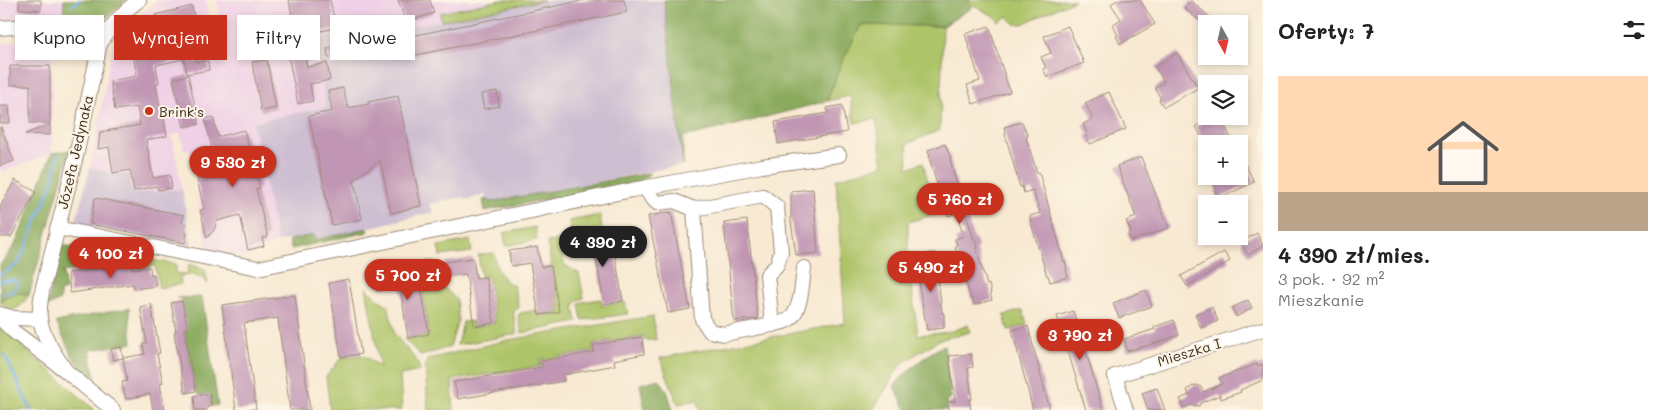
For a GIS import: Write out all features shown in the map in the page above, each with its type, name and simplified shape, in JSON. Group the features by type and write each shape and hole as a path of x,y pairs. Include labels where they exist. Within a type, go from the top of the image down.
{"street":[{"name":"Józefa Jedynaka","path":"104,36 108,29 125,10 139,0"},
{"path":"0,28 15,27"},
{"name":"Józefa Jedynaka","path":"40,319 43,287 76,156 97,60"},
{"path":"58,228 258,268 432,230 646,188 762,166 839,154"},
{"path":"646,188 657,204 674,201 694,209 763,196 777,207 781,252 777,265 767,275 772,325"},
{"path":"694,209 702,320 710,331 724,334 772,325 790,319 799,302 804,268"},
{"path":"0,316 40,319"},
{"path":"0,316 13,332 66,371 113,410"},
{"path":"13,332 30,329 40,319"},
{"path":"40,319 52,350 66,371"},
{"name":"Mieszka I","path":"1126,410 1115,376 1263,329"}],"shaded area":[{"path":"0,0 64,0 63,15 15,15 15,22 0,23"},
{"path":"158,0 206,1 208,15 139,15"},
{"path":"217,0 544,0 415,26 415,15 330,15 330,60 340,60 326,107 253,122 277,242 245,258 208,249 190,149 184,150 180,133 172,135 182,189 133,193 113,173 90,168 114,45 114,60 214,60 214,62 227,60 227,15 219,15"},
{"path":"544,0 664,0 683,165 491,202 484,195 466,200 464,197 429,204 434,212 290,246 289,240 277,242 253,122 326,107 318,60 320,60 320,40 330,38 330,60 415,60 415,26"},
{"path":"15,42 15,60 52,60 52,153 0,173 0,43"},
{"path":"90,168 113,173 128,173 133,193 182,189 192,246 75,224"}],"green space":[{"path":"64,0 126,0 104,20 104,15 63,15"},
{"path":"500,0 544,0 441,21 440,13"},
{"path":"664,0 969,0 971,8 943,26 861,25 841,64 827,101 683,137 683,165"},
{"path":"945,0 1075,0 1022,24 1015,24 1007,16 999,22 992,15 972,5 971,8 943,26 940,130 907,144 908,168 923,162 936,214 908,222 908,260 918,335 949,332 968,325 970,332 939,340 901,364 873,410 700,410 698,400 678,404 660,358 845,323 836,179 883,165 876,119 854,123 850,96 827,101 841,64 861,25 942,26"},
{"path":"70,150 29,295 20,293 0,300 0,265 15,245 52,153"},
{"path":"650,173 641,182 485,211 483,200 488,199 491,202"},
{"path":"600,215 602,230 571,235 569,221"},
{"path":"535,227 537,240 506,246 504,233"},
{"path":"367,228 368,232 291,249 289,240 314,235 315,240"},
{"path":"470,240 472,252 440,256 438,246"},
{"path":"560,240 564,264 579,273 584,298 577,300 574,306 577,322 522,333 518,316 520,313 537,310 538,316 560,312 547,242"},
{"path":"62,245 107,253 109,265 63,272 66,290 60,292 60,300 47,307"},
{"path":"107,253 176,264 176,273 187,274 189,264 205,269 208,283 205,283 204,277 198,278 197,275 180,276 181,284 159,288 155,266 133,269 132,262 109,265"},
{"path":"494,253 500,272 505,280 514,286 519,308 513,311 517,334 457,345 463,322 472,321 473,327 495,323 488,276 481,277 478,255"},
{"path":"434,262 436,280 456,299 458,320 450,347 421,356 404,339 429,335 417,264"},
{"path":"366,287 376,298 388,305 395,335 417,361 420,371 400,375 402,410 330,410 326,377 341,358 363,355 380,367"},
{"path":"20,293 29,295 17,308 11,310 0,302 0,300"},
{"path":"202,297 218,405 211,406 210,395 199,395 196,391 184,331 182,298 177,298"},
{"path":"601,299 602,306 625,302 628,314 582,320 579,304"},
{"path":"129,308 132,343 90,350 97,387 72,356 56,322"},
{"path":"1023,310 1027,325 1008,330 1004,315"},
{"path":"653,316 656,340 645,340 643,336 593,344 593,351 540,360 541,366 452,380 454,410 428,410 425,364 428,359 508,340"},
{"path":"0,327 95,410 0,410"},
{"path":"944,345 951,398 946,400 947,410 906,410 894,386 917,363"},
{"path":"659,379 667,390 673,410 645,410 640,384"}],"building":[{"path":"19,0 41,0 41,10 19,9"},
{"path":"289,0 330,0 333,15 330,15 330,29 320,31 320,15 292,15"},
{"path":"398,0 430,0 434,13 415,19 415,15 403,15"},
{"path":"585,0 624,0 627,12 415,55 415,35"},
{"path":"1117,0 1140,0 1155,24 1120,44 1116,36 1118,35 1112,25 1121,19 1111,4"},
{"path":"1191,1 1208,15 1198,15 1198,20 1184,8"},
{"path":"192,6 194,15 155,15"},
{"path":"989,26 1010,92 973,104 967,85 980,81 965,34"},
{"path":"1068,26 1084,63 1047,77 1043,69 1046,68 1041,57 1051,53 1044,36"},
{"path":"330,48 330,58 328,58 327,49"},
{"path":"1177,53 1198,88 1164,107 1159,100 1161,99 1155,88 1164,82 1155,67"},
{"path":"134,60 179,60 156,65 159,83 156,83 167,136 146,140 153,178 170,175 172,188 158,190 157,186 134,191 130,170 113,173 109,147 98,149 100,132 140,125 137,107 115,110 110,81 137,76"},
{"path":"184,60 196,60 196,62 208,61 209,70 187,74"},
{"path":"267,60 276,108 261,111 252,62"},
{"path":"289,60 306,60 307,67 327,63 330,80 310,84 313,101 298,104"},
{"path":"10,66 50,66 50,123 30,123 30,85 10,85"},
{"path":"188,75 199,124 184,127 173,79"},
{"path":"343,88 348,108 398,96 421,206 391,213 380,160 354,180 362,219 332,225 309,116 332,111 328,91"},
{"path":"497,91 499,106 484,109 481,94"},
{"path":"1109,92 1126,129 1090,144 1083,124 1093,119 1085,103"},
{"path":"842,105 847,132 778,144 775,122 828,113 827,108"},
{"path":"0,106 9,106 10,123 0,123"},
{"path":"213,117 218,137 244,130 260,188 256,189 268,237 262,238 264,246 248,250 240,215 217,221 214,230 207,238 200,210 204,209 197,179 225,172 221,156 214,157 205,119"},
{"path":"1022,122 1028,136 1026,137 1037,173 1039,172 1067,270 1068,277 1050,282 1031,223 1030,216 1040,213 1033,190 1024,193 1022,186 1020,187 1005,134 1004,127"},
{"path":"50,124 50,135 25,134"},
{"path":"1224,125 1230,135 1200,135 1196,126"},
{"path":"0,128 14,161 0,166"},
{"path":"945,144 951,159 960,196 962,195 965,203 963,204 974,240 976,240 978,248 976,248 991,293 992,300 974,305 955,246 957,245 955,239 964,236 957,213 948,216 946,209 944,209 929,157 928,150"},
{"path":"1141,157 1169,228 1131,241 1128,233 1131,232 1126,221 1136,217 1117,166"},
{"path":"1248,170 1254,182 1248,185"},
{"path":"15,180 36,192 11,237 0,237 0,207"},
{"path":"1214,185 1248,185 1226,195 1216,195 1215,191 1217,190"},
{"path":"813,189 818,253 796,255 791,221 791,191"},
{"path":"95,198 184,215 182,223 186,224 184,232 187,233 185,243 90,224"},
{"path":"671,212 690,309 668,313 648,216"},
{"path":"747,220 758,319 734,321 724,223"},
{"path":"1257,233 1263,246 1248,255 1243,245 1248,245 1248,238"},
{"path":"603,236 607,256 615,255 623,301 604,304 595,252 577,255 574,241"},
{"path":"537,247 541,267 551,266 559,312 539,315 530,263 511,266 509,251"},
{"path":"1224,252 1230,261 1187,286 1181,276"},
{"path":"935,253 942,313 944,313 944,328 927,330 920,292 918,262 927,261 926,254"},
{"path":"473,258 476,278 486,277 494,323 474,326 466,274 447,277 445,262"},
{"path":"131,265 132,269 150,267 151,275 154,274 156,286 134,289 133,284 70,293 68,273"},
{"path":"408,268 411,289 421,287 429,334 408,338 400,285 381,288 378,274"},
{"path":"349,279 361,354 341,357 329,283"},
{"path":"1146,290 1152,306 1119,318 1113,303"},
{"path":"295,295 310,410 290,410 278,318 244,323 256,409 236,410 222,305"},
{"path":"1248,300 1252,308 1236,317 1232,308"},
{"path":"182,301 188,330 184,331 196,391 185,393 174,333 176,332 171,303"},
{"path":"151,304 160,353 157,354 163,383 160,384 165,410 153,410 150,394 126,399 122,382 127,381 123,358 145,354 143,344 147,343 140,307"},
{"path":"1212,307 1218,321 1201,328 1195,314"},
{"path":"1073,311 1103,410 1086,410 1057,316"},
{"path":"1174,320 1179,335 1127,351 1124,339 1155,329 1154,327"},
{"path":"1028,326 1050,410 1033,410 1012,330"},
{"path":"642,337 644,354 614,360 615,365 563,375 564,381 458,399 454,382 542,367 541,361 594,352 593,345"},
{"path":"121,347 123,358 113,360 111,349"},
{"path":"971,354 973,367 968,368 972,399 969,399 971,410 949,410 948,402 955,401 949,356"},
{"path":"1257,364 1258,366 1263,364 1263,380 1240,390 1241,392 1221,399 1220,395 1200,403 1199,406 1192,405 1184,408 1180,399 1189,395 1187,390 1193,386 1201,387 1203,392 1222,384 1219,378"},
{"path":"1157,388 1165,410 1148,410 1142,393"},
{"path":"210,394 211,406 207,407 207,410 195,410 194,396"}],"waterway":[{"path":"73,5 80,0"},
{"path":"0,275 18,264 52,185 58,155"},
{"path":"0,281 14,280 18,283 13,292 3,293"},
{"path":"4,354 31,410"}],"place":[{"name":"Brink's","path":"149,111"}]}
